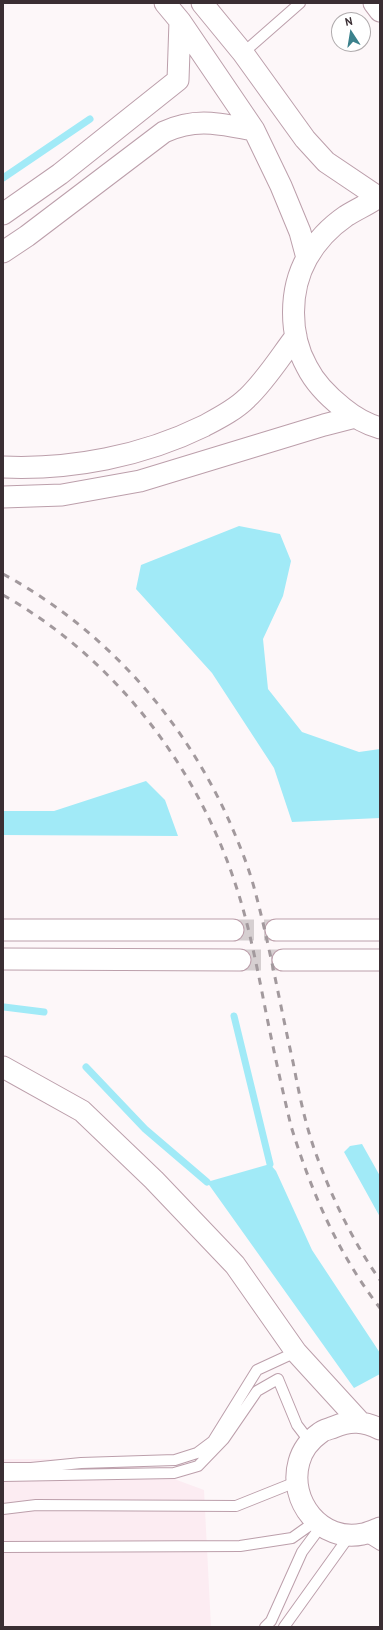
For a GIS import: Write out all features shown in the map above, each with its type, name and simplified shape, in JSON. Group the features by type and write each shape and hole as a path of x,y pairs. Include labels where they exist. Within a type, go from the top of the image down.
{"street":[{"path":"165,3 180,21 254,130 281,186 300,232 307,258"},
{"path":"202,3 243,53 305,139 326,162 379,196 345,217 329,230 307,258 299,274 296,287 294,318 300,352 307,367 318,384 335,402 355,418 380,428"},
{"path":"374,3 380,11"},
{"path":"3,214 60,174 178,80 180,21"},
{"path":"3,252 28,236 164,132 182,125 200,122 254,130"},
{"path":"3,467 47,466 79,463 111,457 173,439 198,428 232,410 246,399 258,387 296,336"},
{"path":"3,497 62,495 140,481 324,425 355,418"},
{"path":"3,930 233,930"},
{"path":"276,930 380,930"},
{"path":"3,959 240,960"},
{"path":"283,960 380,960"},
{"path":"3,1067 82,1111 154,1180 235,1265 296,1352 360,1422"},
{"path":"368,1535 334,1532 319,1523 308,1513 299,1497 296,1482 297,1470 301,1456 310,1442 320,1433 345,1423 360,1422 380,1429"}],"lane":[{"path":"243,53 300,3"},
{"path":"3,1468 31,1468 81,1463 175,1460 197,1453 213,1441 257,1370 296,1352"},
{"path":"3,1476 174,1473 198,1466 224,1439 257,1391 278,1379 297,1425 310,1442"},
{"path":"3,1509 36,1505 236,1506 296,1482"},
{"path":"3,1547 240,1546 292,1538 319,1523"},
{"path":"265,1627 271,1621 302,1552 319,1523"},
{"path":"284,1627 368,1535"}],"shaded area":[{"path":"3,1459 120,1459 204,1490 211,1627 3,1627"}],"water":[{"path":"239,526 280,534 291,561 283,596 263,639 268,689 302,732 359,752 380,749 380,818 292,822 274,768 212,673 136,589 141,565"},
{"path":"146,781 165,800 178,836 3,835 3,811 54,811"},
{"path":"362,1144 380,1176 380,1217 344,1152 350,1146"},
{"path":"270,1164 276,1171 312,1250 380,1353 380,1374 354,1388 207,1182"}],"waterway":[{"path":"3,178 90,119"},
{"path":"4,1007 44,1012"},
{"path":"234,1016 270,1164"},
{"path":"86,1067 145,1129 207,1182"}],"tunnel":[{"path":"233,930 276,930"},
{"path":"240,960 283,960"}],"railway":[{"path":"3,574 40,596 75,622 108,650 138,681 166,714 190,749 212,786 231,825 253,882 312,1143 329,1187 344,1219 352,1235 380,1280"},
{"path":"3,595 43,621 81,650 115,683 146,719 174,757 199,798 219,841 244,911 291,1126 307,1174 327,1221 339,1244 351,1266 380,1308"}]}
